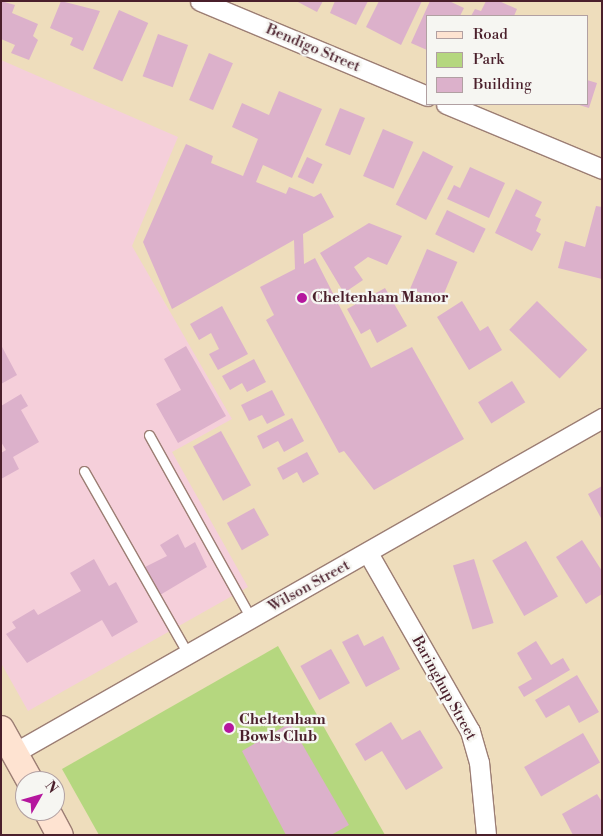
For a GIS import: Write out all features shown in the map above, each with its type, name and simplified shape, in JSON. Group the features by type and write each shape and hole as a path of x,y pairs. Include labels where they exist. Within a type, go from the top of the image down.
{"main road":[{"path":"1,729 24,771"},
{"path":"52,821 60,835"}],"street":[{"name":"Bendigo Street","path":"200,1 426,96"},
{"path":"448,105 602,169"},
{"name":"Wilson Street","path":"14,753 602,418"},
{"name":"Baringhup Street","path":"368,553 470,731 479,762 486,835"}],"lane":[{"path":"149,435 251,618"},
{"path":"84,471 188,654"}],"shaded area":[{"path":"1,60 178,137 132,246 232,419 172,452 248,587 28,711 1,663"}],"green space":[{"name":"Cheltenham Bowls Club","path":"278,646 385,835 99,835 65,774 65,771 62,769"}],"building":[{"path":"1,1 15,5 12,13 38,24 33,36 38,40 29,60 11,53 15,45 1,39"},
{"path":"61,1 100,11 83,51 70,45 73,38 50,28"},
{"path":"296,1 323,1 317,12"},
{"path":"335,1 368,1 356,25 330,13"},
{"path":"379,1 422,1 401,45 366,27"},
{"path":"430,1 449,1 464,8 460,15 426,15 426,50 411,43"},
{"path":"486,1 499,1 517,9 514,15 472,15 475,9 481,11"},
{"path":"119,10 148,23 122,81 93,68"},
{"path":"158,34 188,45 173,87 143,76"},
{"path":"209,53 233,63 213,110 189,100"},
{"path":"588,80 597,83 589,108 579,105 588,105"},
{"name":"Cheltenham Manor","path":"279,91 322,109 292,178 263,165 256,182 286,194 289,187 314,197 321,193 334,217 303,234 304,264 315,258 371,368 412,347 464,439 374,490 344,451 339,453 266,320 274,315 260,287 295,269 294,240 172,309 143,242 186,144 213,156 211,163 243,176 258,139 232,127 242,103 269,115"},
{"path":"340,108 365,118 350,155 325,145"},
{"path":"383,129 413,142 393,189 363,176"},
{"path":"423,151 453,166 426,220 396,204"},
{"path":"307,157 322,164 313,184 298,177"},
{"path":"470,167 505,183 489,218 447,199 454,185 460,188"},
{"path":"516,189 542,202 535,216 541,219 536,231 541,234 532,251 495,233"},
{"path":"596,206 602,207 602,279 558,268 565,241 585,247"},
{"path":"447,210 486,229 474,253 435,234"},
{"path":"369,223 402,236 387,265 368,257 354,267 363,280 344,293 320,253"},
{"path":"427,249 457,262 441,301 410,289"},
{"path":"385,288 407,326 377,343 370,329 361,334 347,309"},
{"path":"462,301 480,331 488,326 502,350 469,370 437,317"},
{"path":"537,301 587,350 560,378 509,330"},
{"path":"222,306 248,354 218,370 209,354 219,349 211,333 199,340 190,324"},
{"path":"1,345 17,375 1,384"},
{"path":"186,346 226,416 178,443 156,404 181,390 164,359"},
{"path":"254,359 266,382 247,392 242,383 230,390 222,376"},
{"path":"512,381 525,402 491,423 478,402"},
{"path":"272,390 285,415 267,424 262,415 249,421 241,405"},
{"path":"21,394 28,406 21,410 39,442 13,457 19,469 1,479 1,453 6,450 1,442 1,406"},
{"path":"292,418 304,441 284,452 278,441 263,449 257,436"},
{"path":"221,431 251,485 223,501 193,447"},
{"path":"307,452 319,474 303,483 297,472 283,480 277,468"},
{"path":"602,486 602,520 588,494"},
{"path":"254,508 269,535 242,550 227,523"},
{"path":"178,534 185,548 195,542 207,567 160,595 145,567 167,556 160,545"},
{"path":"582,540 602,571 602,594 586,604 556,557"},
{"path":"526,541 558,596 524,616 492,560"},
{"path":"94,559 109,586 116,582 138,622 112,637 102,620 27,663 6,634 16,628 12,622 34,609 38,615 81,591 70,573"},
{"path":"474,559 494,623 473,630 453,565"},
{"path":"358,634 364,646 383,636 400,669 366,687 342,642"},
{"path":"536,641 551,665 563,658 570,670 524,697 518,687 532,679 517,653"},
{"path":"331,649 350,683 319,700 300,666"},
{"path":"577,675 599,712 579,723 569,705 546,718 535,700"},
{"path":"391,722 402,740 420,730 443,768 406,790 382,751 365,761 355,744"},
{"path":"290,723 349,825 331,835 286,835 242,751"},
{"path":"583,733 600,762 541,796 524,767"},
{"path":"597,794 602,802 602,835 573,835 562,814"}],"place":[{"name":"Cheltenham Manor","path":"302,298"},
{"name":"Cheltenham Bowls Club","path":"229,728"}]}
